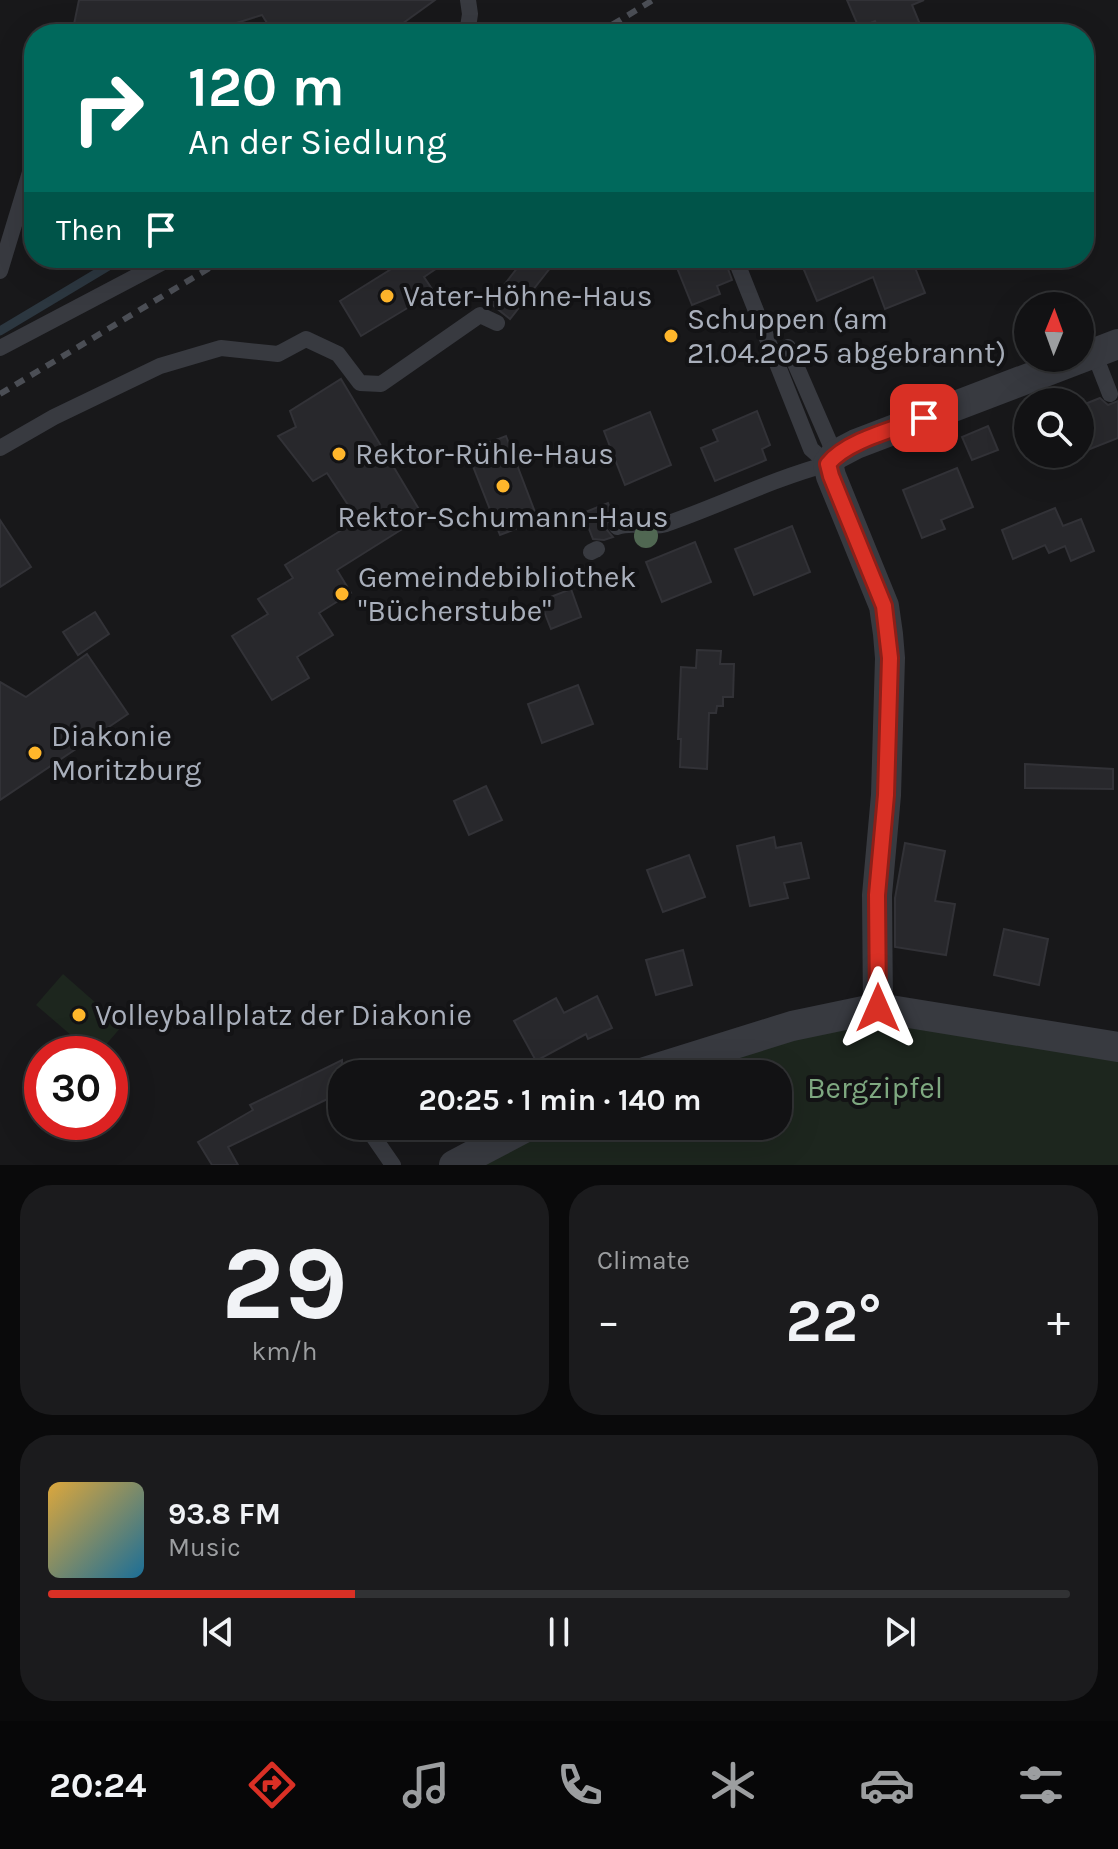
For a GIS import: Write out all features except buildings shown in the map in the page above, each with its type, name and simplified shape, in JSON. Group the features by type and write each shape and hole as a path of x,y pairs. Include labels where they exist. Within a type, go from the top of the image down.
{"street":[{"path":"878,1008 877,895 886,795 888,634 884,606 831,476 832,459 856,444 1106,349"},
{"path":"683,1060 792,1026 878,1008 1118,1047"},
{"path":"454,1165 501,1140"}],"lane":[{"path":"468,0 468,24"},
{"path":"0,271 24,192"},
{"path":"0,348 152,268"},
{"path":"739,268 811,449 832,459"},
{"path":"0,448 54,417 160,366 221,348 278,354 306,339 338,354 360,383 381,384 480,315 497,323"},
{"path":"788,347 832,459"},
{"path":"1106,349 1110,394"},
{"path":"617,527 633,523 664,524 832,459"},
{"path":"376,1140 393,1165"}],"green space":[{"name":"Volleyballplatz der Diakonie","path":"63,974 122,1026 113,1036 72,1036 36,1005"},
{"name":"Bergzipfel","path":"878,1008 1118,1047 1118,1165 454,1165 501,1140 792,1140 792,1060 689,1060"}],"waterway":[{"path":"0,331 105,268"}],"railway":[{"path":"613,24 653,0"},
{"path":"0,394 209,268"}],"place":[{"name":"Vater-Höhne-Haus","path":"387,296"},
{"name":"Schuppen (am 21.04.2025 abgebrannt)","path":"671,336"},
{"name":"Rektor-Rühle-Haus","path":"339,454"},
{"name":"Rektor-Schumann-Haus","path":"503,486"},
{"name":"Gemeindebibliothek \"Bücherstube\"","path":"342,594"},
{"name":"Diakonie Moritzburg","path":"35,753"},
{"name":"Volleyballplatz der Diakonie","path":"79,1015"}],"route":[{"path":"878,1008 877,895 886,795 888,634 884,606 828,464 835,455 856,444 924,418"}]}
